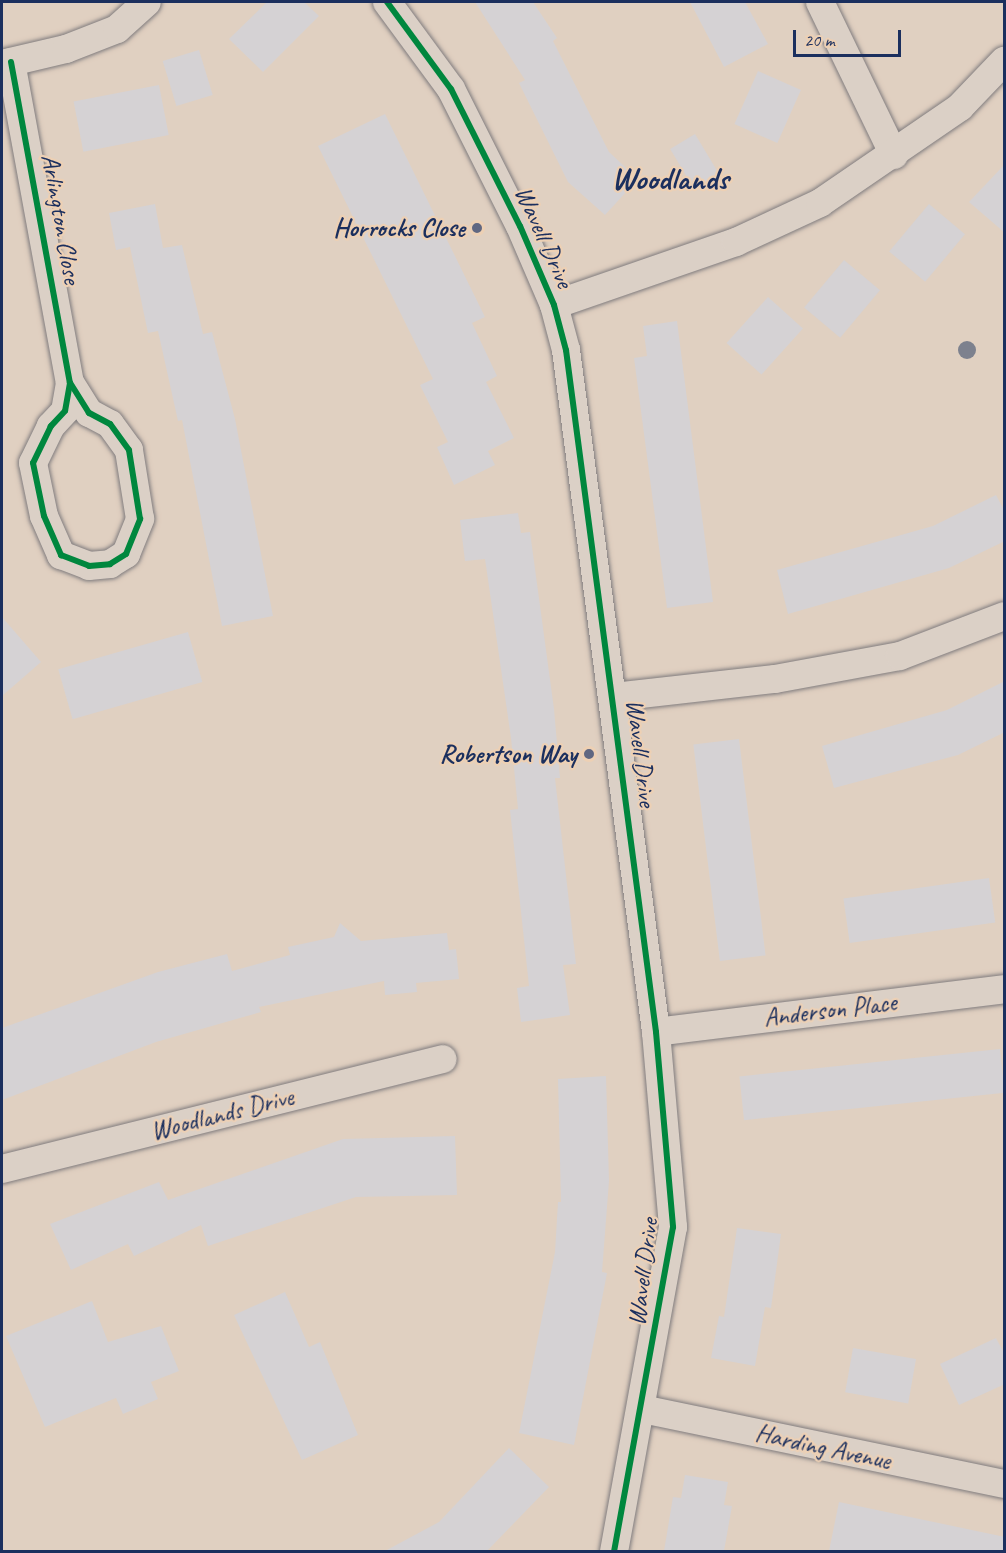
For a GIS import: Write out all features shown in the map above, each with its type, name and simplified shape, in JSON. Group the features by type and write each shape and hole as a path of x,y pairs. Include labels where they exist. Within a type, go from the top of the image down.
{"street":[{"path":"6,63 66,49 117,29 147,2"},
{"name":"Wavell Drive","path":"387,2 451,89 554,305 566,350 614,697 656,1032 673,1227 642,1409 614,1551"},
{"path":"820,2 894,155"},
{"path":"554,305 736,242 820,203 894,155 960,107 1005,61"},
{"name":"Arlington Close","path":"6,63 70,383 89,413 110,424 129,450 140,519 126,554 110,564 89,566 61,555 44,516 33,463 51,426 65,411 70,383"},
{"path":"614,697 775,679 900,656 1005,616"},
{"name":"Anderson Place","path":"656,1032 1005,989"},
{"name":"Woodlands Drive","path":"2,1169 442,1059"},
{"name":"Harding Avenue","path":"642,1409 1005,1484"}],"building":[{"path":"267,2 304,2 319,16 263,72 229,39"},
{"path":"475,2 533,2 557,38 553,41 609,152 638,179 605,215 568,182 519,83 525,80"},
{"path":"690,2 745,2 768,44 724,67"},
{"path":"199,50 213,95 176,106 163,61"},
{"path":"758,71 801,90 777,143 734,124"},
{"path":"159,85 169,135 83,152 74,102"},
{"path":"385,114 485,317 472,323 497,376 486,382 514,438 488,451 495,465 454,485 437,447 448,442 420,385 433,379 318,146"},
{"path":"695,134 719,174 694,189 670,149"},
{"path":"1005,164 1005,233 969,202"},
{"path":"155,204 163,248 182,245 203,334 212,332 235,419 273,616 222,626 182,420 178,421 158,331 148,333 130,247 116,250 109,213"},
{"path":"929,204 965,234 925,282 889,251"},
{"path":"844,260 880,290 840,338 804,307"},
{"path":"768,297 803,328 761,375 727,343"},
{"path":"677,321 713,602 667,608 634,358 647,356 643,326"},
{"path":"996,495 1005,512 1005,541 949,568 788,614 777,570 933,526"},
{"path":"518,513 521,533 530,532 554,709 560,778 555,778 576,964 563,965 570,1015 521,1022 517,988 529,986 510,810 518,809 511,738 485,559 465,561 460,520"},
{"path":"2,617 41,662 2,696"},
{"path":"188,632 202,682 73,719 58,669"},
{"path":"1005,681 1005,732 958,755 834,788 822,746 947,710"},
{"path":"739,739 766,955 720,961 693,745"},
{"path":"989,878 995,923 850,943 843,898"},
{"path":"340,923 361,941 447,933 449,950 456,949 459,979 416,983 417,992 385,995 384,981 259,1007 261,1012 156,1042 2,1100 2,1028 158,972 227,954 232,971 290,955 288,947 334,937"},
{"path":"1000,1049 1004,1093 744,1120 739,1076"},
{"path":"606,1076 609,1181 602,1272 607,1273 574,1445 519,1433 555,1252 558,1202 561,1202 558,1079"},
{"path":"455,1136 457,1195 356,1197 208,1246 201,1225 134,1256 128,1244 71,1270 50,1224 159,1182 168,1200 343,1139"},
{"path":"737,1228 781,1234 771,1308 765,1307 755,1366 711,1358 719,1316 724,1317"},
{"path":"285,1292 309,1347 320,1342 358,1435 302,1460 234,1315"},
{"path":"92,1301 108,1342 161,1326 179,1371 151,1382 158,1399 123,1414 116,1398 45,1427 6,1336"},
{"path":"996,1338 1005,1355 1005,1384 959,1405 940,1364"},
{"path":"853,1348 916,1359 908,1403 845,1392"},
{"path":"509,1448 549,1487 487,1551 385,1551 439,1522"},
{"path":"685,1475 728,1482 724,1505 732,1506 724,1551 664,1551 673,1497 681,1498"},
{"path":"839,1502 1005,1537 1004,1551 829,1551"}],"cycle path":[{"path":"387,2 451,89 520,226 554,305 566,350 656,1032 673,1227 614,1552"},
{"path":"11,62 70,383 65,411 51,426 33,463 44,516 61,555 89,566 110,564 126,554 140,519 129,450 110,424 89,413 70,383"}],"place":[{"name":"Horrocks Close","path":"477,228"},
{"name":"Robertson Way","path":"589,754"}],"district":[{"name":"Woodlands","path":"670,179"}]}
